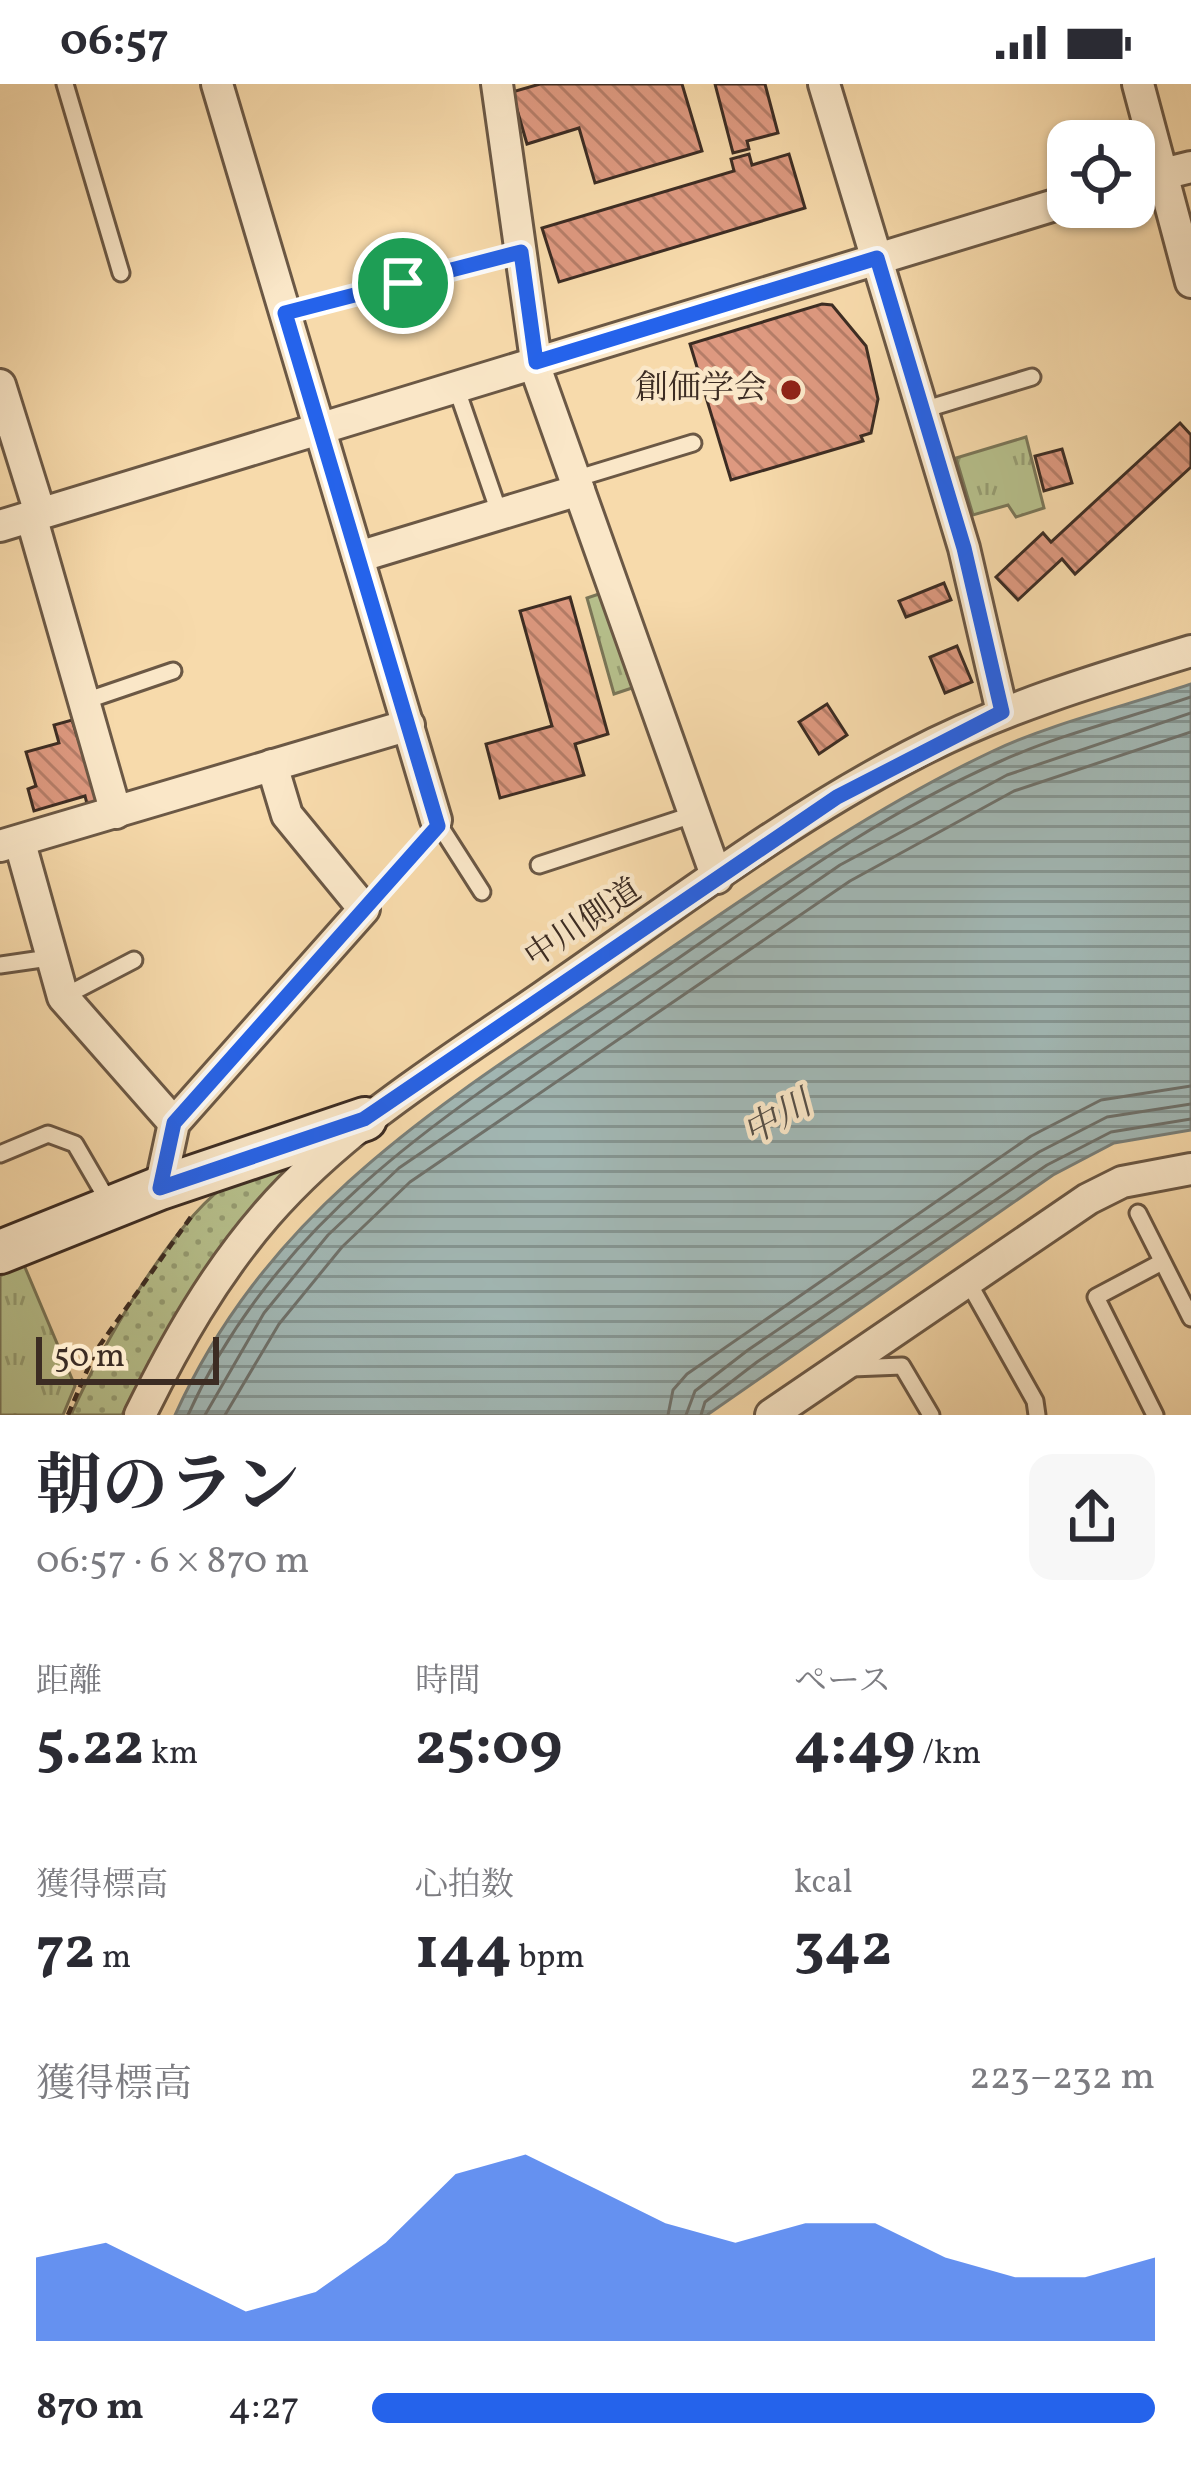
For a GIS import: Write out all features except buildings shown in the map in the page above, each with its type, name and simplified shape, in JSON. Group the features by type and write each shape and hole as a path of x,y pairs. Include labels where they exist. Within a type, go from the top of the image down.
{"street":[{"path":"217,84 437,823"},
{"path":"497,84 536,362 717,878"},
{"path":"824,84 964,548 1002,712"},
{"path":"1138,84 1141,120"},
{"path":"1155,175 1191,167"},
{"path":"1155,198 1191,282"},
{"path":"0,526 1047,206"},
{"path":"0,385 116,813"},
{"path":"358,557 500,515 577,484"},
{"name":"中川側道","path":"140,1415 173,1348 229,1263 267,1214 364,1119 837,797 1002,712 1191,650"},
{"path":"174,1123 63,997 10,844 409,725"},
{"path":"160,1188 174,1123 364,909 287,815 272,765"},
{"path":"0,1252 160,1188 364,1119"},
{"path":"782,1412 965,1278 1122,1182 1191,1169"}],"lane":[{"path":"64,84 122,272"},
{"path":"285,313 521,252"},
{"path":"923,410 1032,377"},
{"path":"456,385 500,515"},
{"path":"577,484 693,443"},
{"path":"85,701 173,671"},
{"path":"539,865 692,815"},
{"path":"437,823 482,892"},
{"path":"0,965 49,958"},
{"path":"63,997 134,960"},
{"path":"0,1154 48,1134 75,1144 112,1208"},
{"path":"1138,1213 1191,1318"},
{"path":"1155,1415 1096,1297 1162,1262"},
{"path":"965,1278 1035,1401 1037,1415"},
{"path":"831,1372 902,1366 931,1415"}],"path":[{"path":"364,909 437,823"},
{"path":"68,1415 95,1352 203,1199"}],"green space":[{"path":"1026,437 1044,508 1016,517 1008,505 973,515 956,458"},
{"path":"602,593 635,687 614,694 587,598"},
{"path":"317,1143 257,1207 208,1271 122,1415 71,1415 119,1322 186,1224 232,1181"},
{"path":"24,1265 75,1386 63,1415 0,1415 0,1276"}],"water":[{"name":"中川","path":"1191,684 1191,1130 1114,1143 1053,1175 707,1415 175,1415 216,1338 264,1271 318,1211 440,1107 773,879 903,798 1017,741"}],"place":[{"name":"創価学会","path":"791,390"}],"route":[{"path":"521,252 536,362 877,258 964,548 1002,712 910,755 837,797 364,1119 160,1188 174,1123 438,826 285,313 403,283 521,252"}]}
